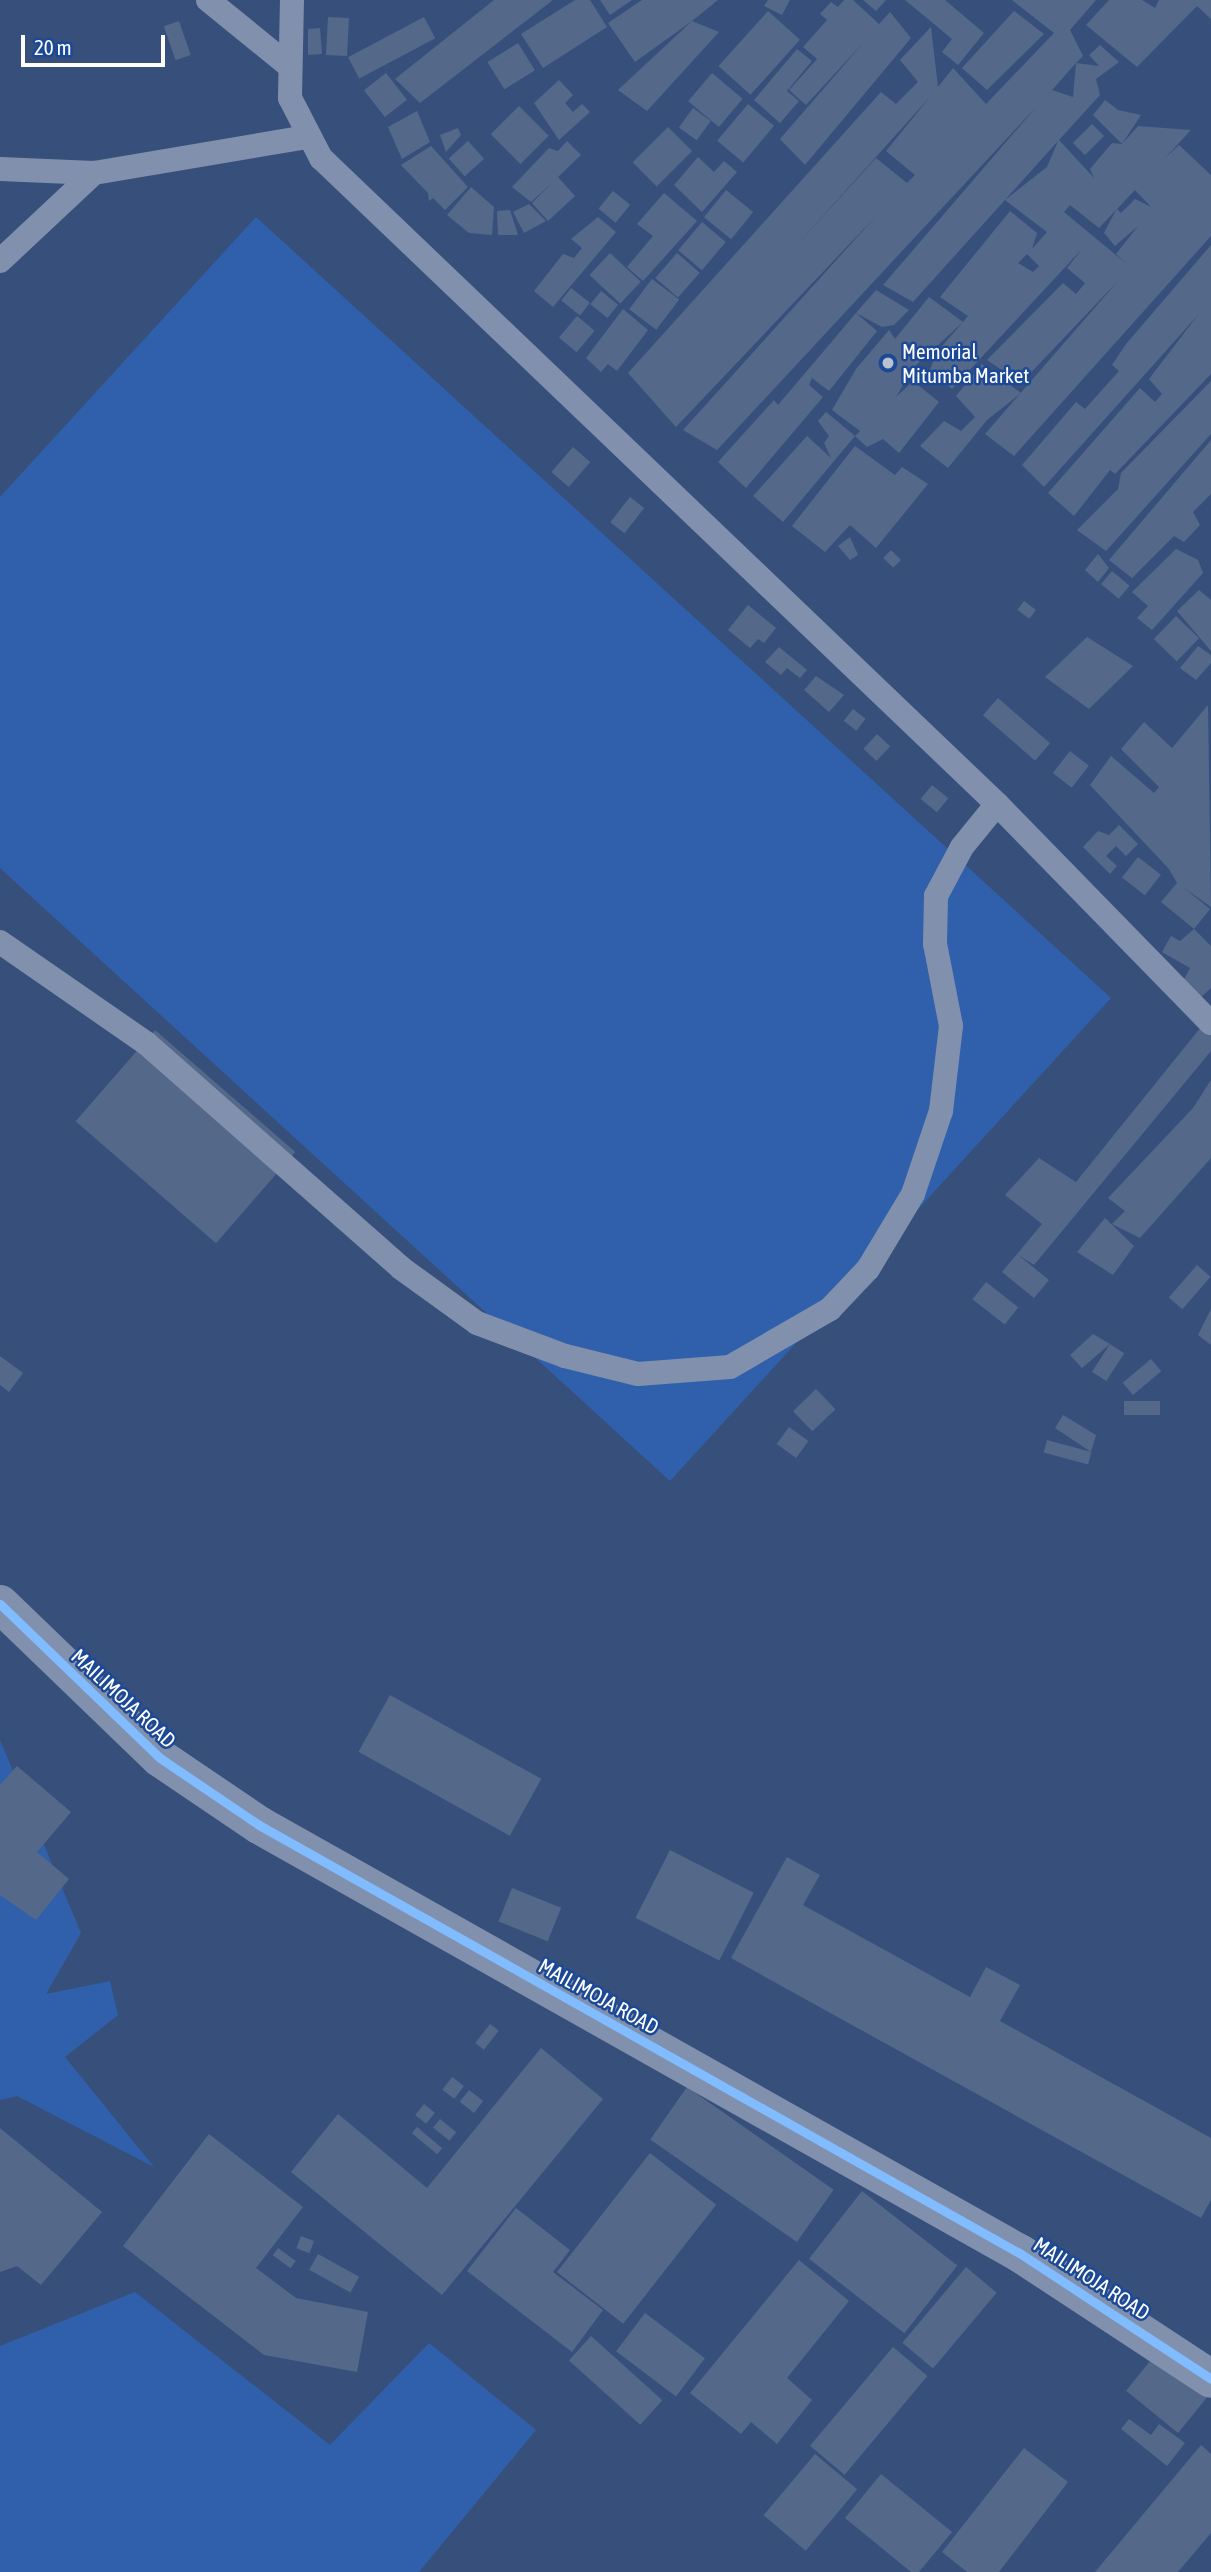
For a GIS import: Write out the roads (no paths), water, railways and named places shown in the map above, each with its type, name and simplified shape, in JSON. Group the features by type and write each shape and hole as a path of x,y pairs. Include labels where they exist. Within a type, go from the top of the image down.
{"street":[{"name":"MAILIMOJA ROAD","path":"0,1604 160,1758 259,1825 1021,2254 1206,2366"}],"lane":[{"path":"208,0 288,65"},
{"path":"292,0 288,65 290,98 306,137 321,158 997,804 1211,1023"},
{"path":"0,169 94,173 306,137"},
{"path":"0,261 94,173"},
{"path":"0,942 146,1043 401,1268 477,1323 565,1356 638,1374 730,1367 830,1309 868,1269 913,1194 941,1111 951,1026 935,944 936,896 962,847 997,804"}],"place":[{"name":"Memorial Mitumba Market","path":"888,363"}]}
